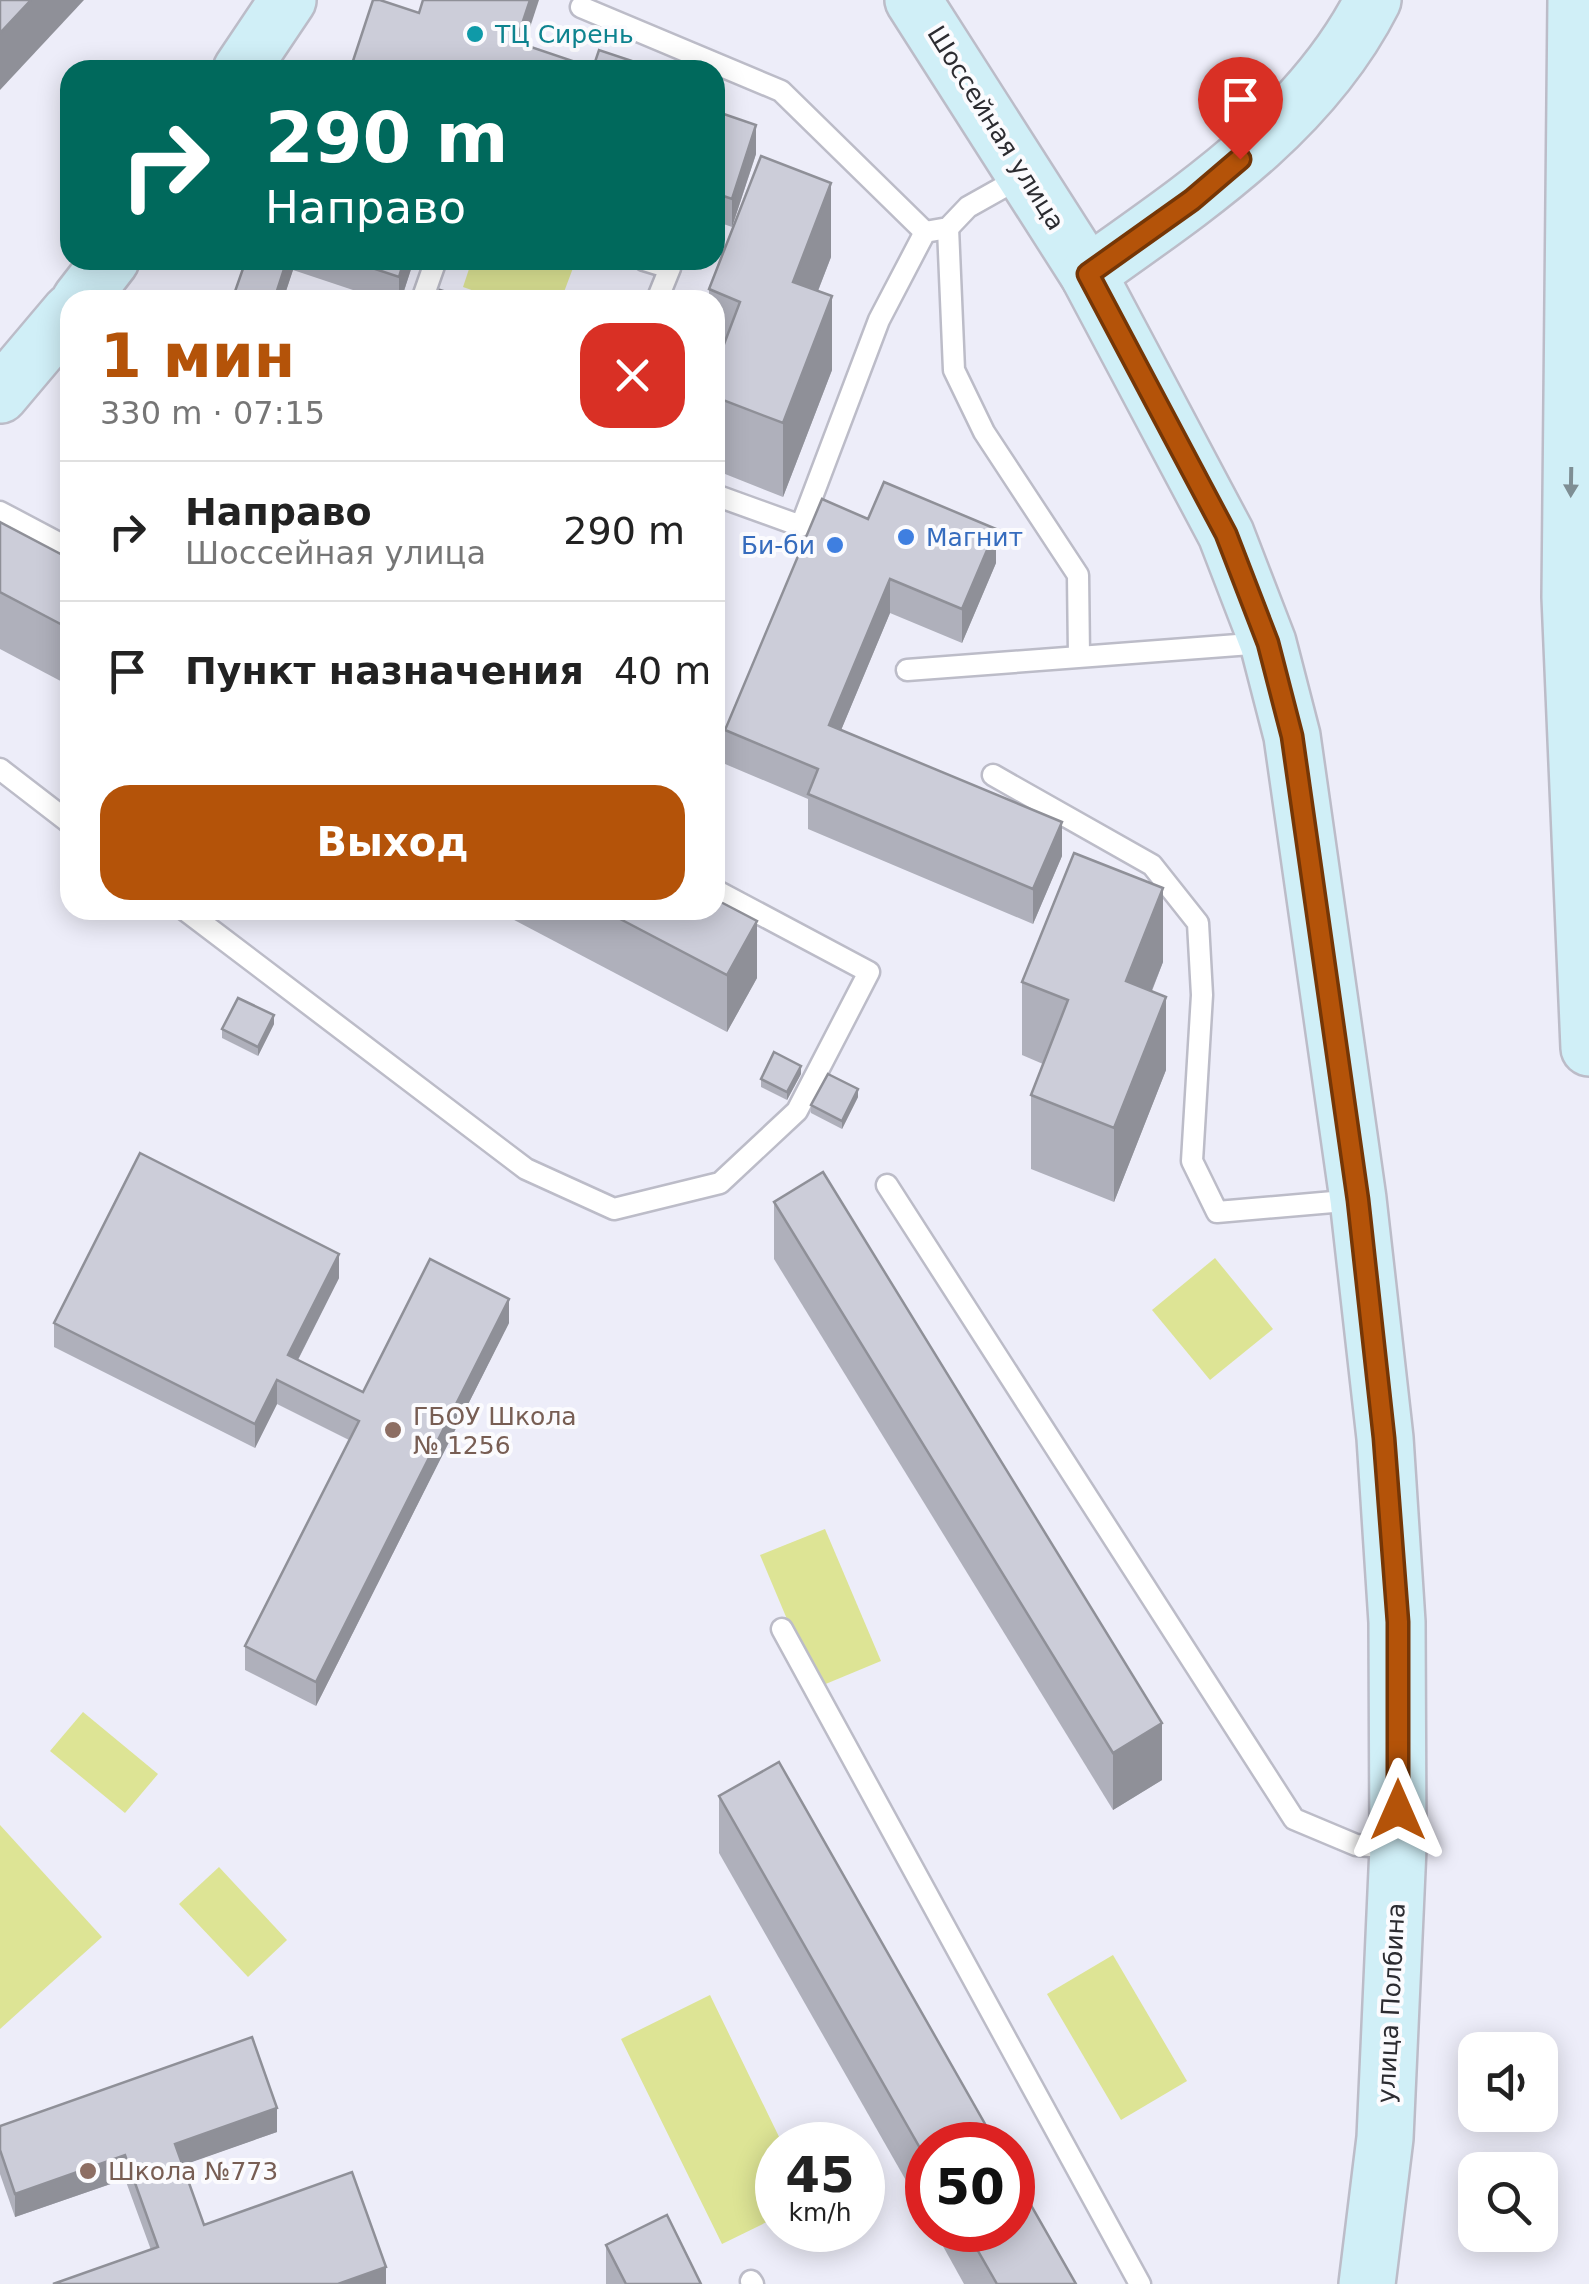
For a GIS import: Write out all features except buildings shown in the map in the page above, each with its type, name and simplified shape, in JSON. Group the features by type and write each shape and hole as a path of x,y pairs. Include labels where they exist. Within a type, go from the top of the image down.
{"main road":[{"path":"248,60 288,0"},
{"name":"Шоссейная улица","path":"913,0 1088,274"},
{"path":"1088,274 1192,200 1288,119 1353,40 1373,0"},
{"path":"1576,0 1570,597 1589,1048"},
{"name":"улица Полбина","path":"1088,274 1226,534 1268,643 1298,774 1358,1200 1384,1438 1398,1622 1398,1848 1385,2138 1367,2284"},
{"path":"0,395 60,325"}],"lane":[{"path":"581,7 708,60"},
{"path":"725,67 782,91 925,232"},
{"path":"925,232 948,228 968,207 1025,175"},
{"path":"948,228 954,370 984,432 1078,575 1079,656"},
{"path":"725,499 801,526 879,320 925,232"},
{"path":"0,512 60,544"},
{"path":"907,670 1268,643"},
{"path":"0,770 60,815"},
{"path":"993,775 1152,865 1198,923 1202,995 1192,1161 1217,1212 1358,1200"},
{"path":"198,920 526,1169 614,1209 720,1183 797,1112 869,972 725,895"},
{"path":"887,1185 1294,1819 1356,1845 1398,1848"},
{"path":"782,1630 1140,2284"}],"green space":[{"path":"469,270 572,270 565,290 463,287"},
{"path":"1215,1258 1273,1329 1210,1380 1152,1310"},
{"path":"825,1529 881,1661 816,1688 760,1555"},
{"path":"83,1712 158,1774 125,1813 50,1751"},
{"path":"0,1825 102,1937 0,2029"},
{"path":"219,1867 287,1940 248,1977 179,1904"},
{"path":"1113,1955 1187,2081 1121,2120 1047,1994"},
{"path":"710,1995 772,2122 755,2122 755,2228 722,2244 621,2039"}],"place":[{"name":"ТЦ Сирень","path":"475,34"},
{"name":"Магнит","path":"906,537"},
{"name":"Би-би","path":"835,545"},
{"name":"ГБОУ Школа № 1256","path":"393,1430"},
{"name":"Школа №773","path":"88,2171"}],"route":[{"path":"1240,159 1192,200 1088,274 1226,534 1268,643 1292,736 1358,1200 1384,1438 1398,1622 1398,1810"}]}
